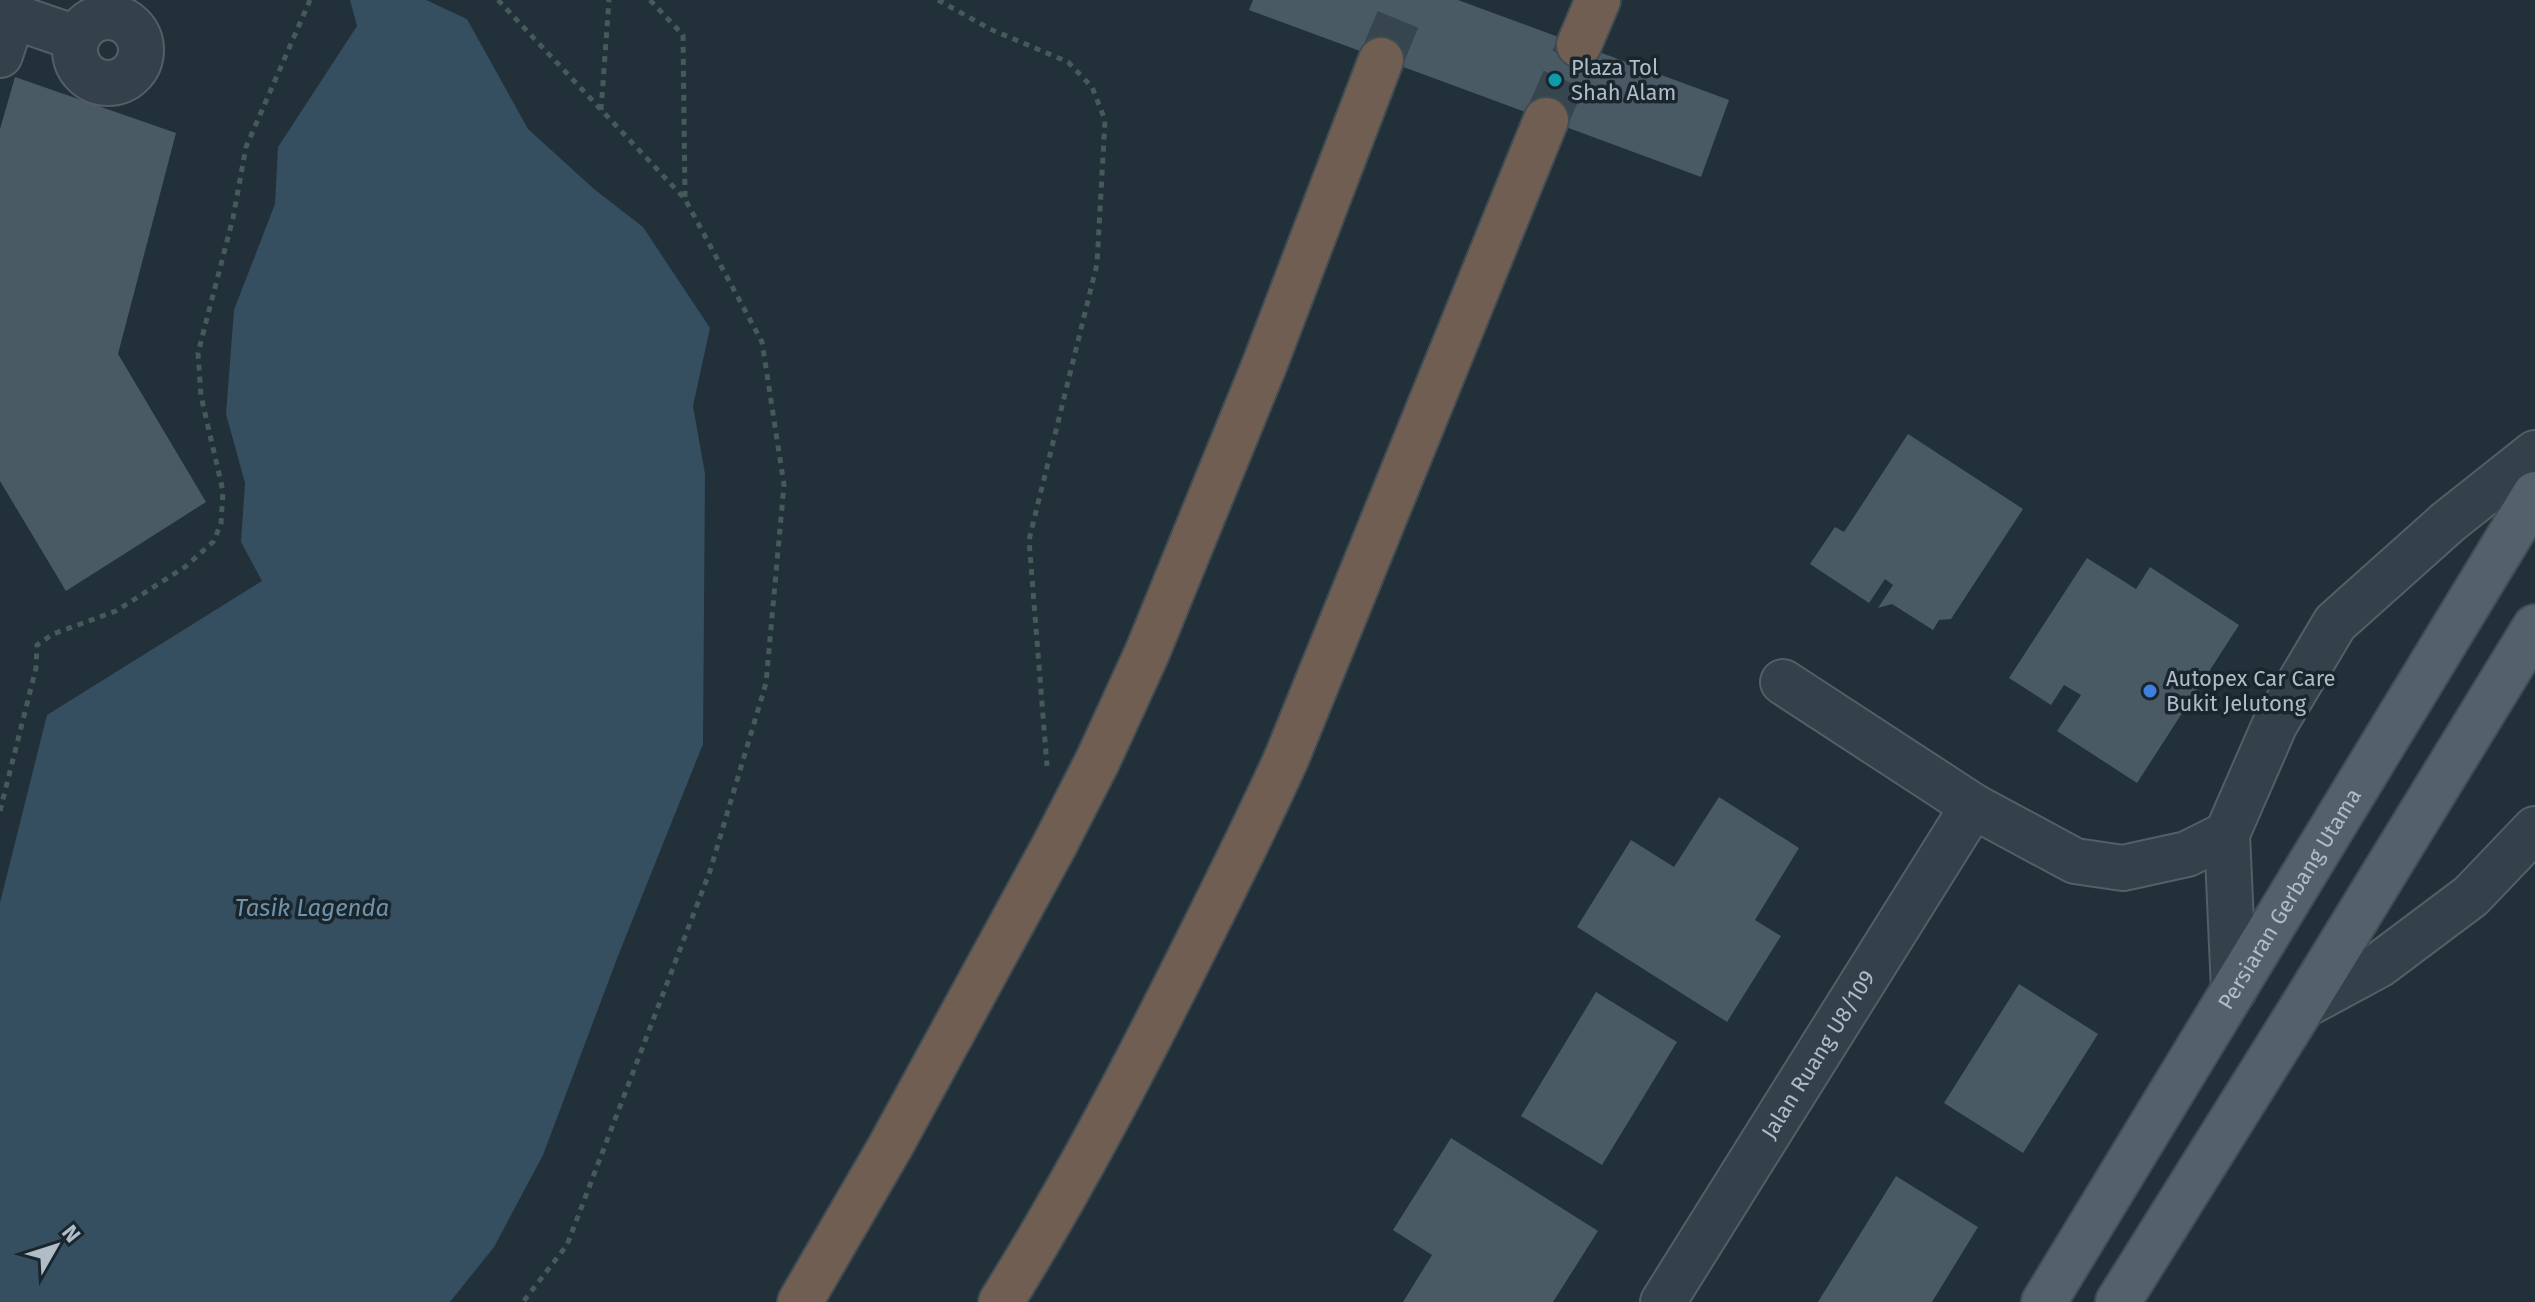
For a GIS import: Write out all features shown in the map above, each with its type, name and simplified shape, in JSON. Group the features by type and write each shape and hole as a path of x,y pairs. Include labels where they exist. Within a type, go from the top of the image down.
{"highway":[{"path":"1579,45 1598,0"},
{"path":"800,1302 910,1111 1098,760 1147,653 1253,393 1381,60"},
{"path":"1001,1302 1119,1096 1255,829 1546,120"}],"main road":[{"name":"Persiaran Gerbang Utama","path":"2044,1302 2535,494"},
{"path":"2118,1302 2535,627"}],"street":[{"path":"140,13 142,45 138,65 130,76 111,84 97,83 80,71 74,51 76,38 90,21 105,16 120,18 140,13"},
{"path":"4,28 76,38"},
{"path":"2234,990 2227,834 2275,724 2335,623 2448,522 2535,453"},
{"path":"1783,682 1973,806 2075,861 2123,868 2187,854 2227,834"},
{"name":"Jalan Ruang U8/109","path":"1663,1302 1973,806"},
{"path":"2303,1006 2379,965 2471,896 2535,829"}],"path":[{"path":"0,811 36,668 37,645 53,634 116,611 185,567 213,542 221,524 223,491 201,396 198,353 233,218 246,147 310,0"},
{"path":"498,0 685,199 762,342 784,485 766,683 710,871 567,1245 523,1302"},
{"path":"601,110 609,0"},
{"path":"650,0 683,35 685,199"},
{"path":"938,0 990,29 1068,62 1092,87 1105,120 1097,264 1029,540 1047,770"}],"water":[{"name":"Tasik Lagenda","path":"350,0 426,0 467,19 528,129 594,189 643,227 710,328 693,406 705,474 703,744 543,1155 494,1247 450,1302 0,1302 0,903 47,715 262,581 241,542 245,483 226,414 234,310 275,204 278,147 357,26"}],"building":[{"name":"Plaza Tol Shah Alam","path":"1253,0 1458,0 1729,100 1701,177 1249,10"},
{"path":"15,77 176,133 118,354 206,502 66,591 0,481 0,129"},
{"path":"1908,434 2023,509 1951,619 1939,620 1933,630 1892,604 1878,608 1893,585 1885,579 1869,603 1810,564 1835,527 1844,532"},
{"path":"2087,558 2136,589 2150,567 2239,625 2137,783 2057,731 2081,695 2064,685 2051,705 2009,678"},
{"path":"1719,797 1799,848 1755,920 1781,936 1727,1022 1577,927 1631,840 1674,867"},
{"path":"2019,984 2098,1034 2023,1153 1944,1103"},
{"path":"1596,992 1677,1042 1602,1165 1521,1116"},
{"path":"1451,1138 1598,1231 1553,1302 1403,1302 1432,1255 1393,1230"},
{"path":"1896,1176 1978,1227 1932,1302 1818,1302"}],"tunnel":[{"path":"1381,60 1406,0"},
{"path":"1546,120 1579,45"}],"place":[{"name":"Plaza Tol Shah Alam","path":"1555,80"},
{"name":"Autopex Car Care Bukit Jelutong","path":"2150,691"}]}
